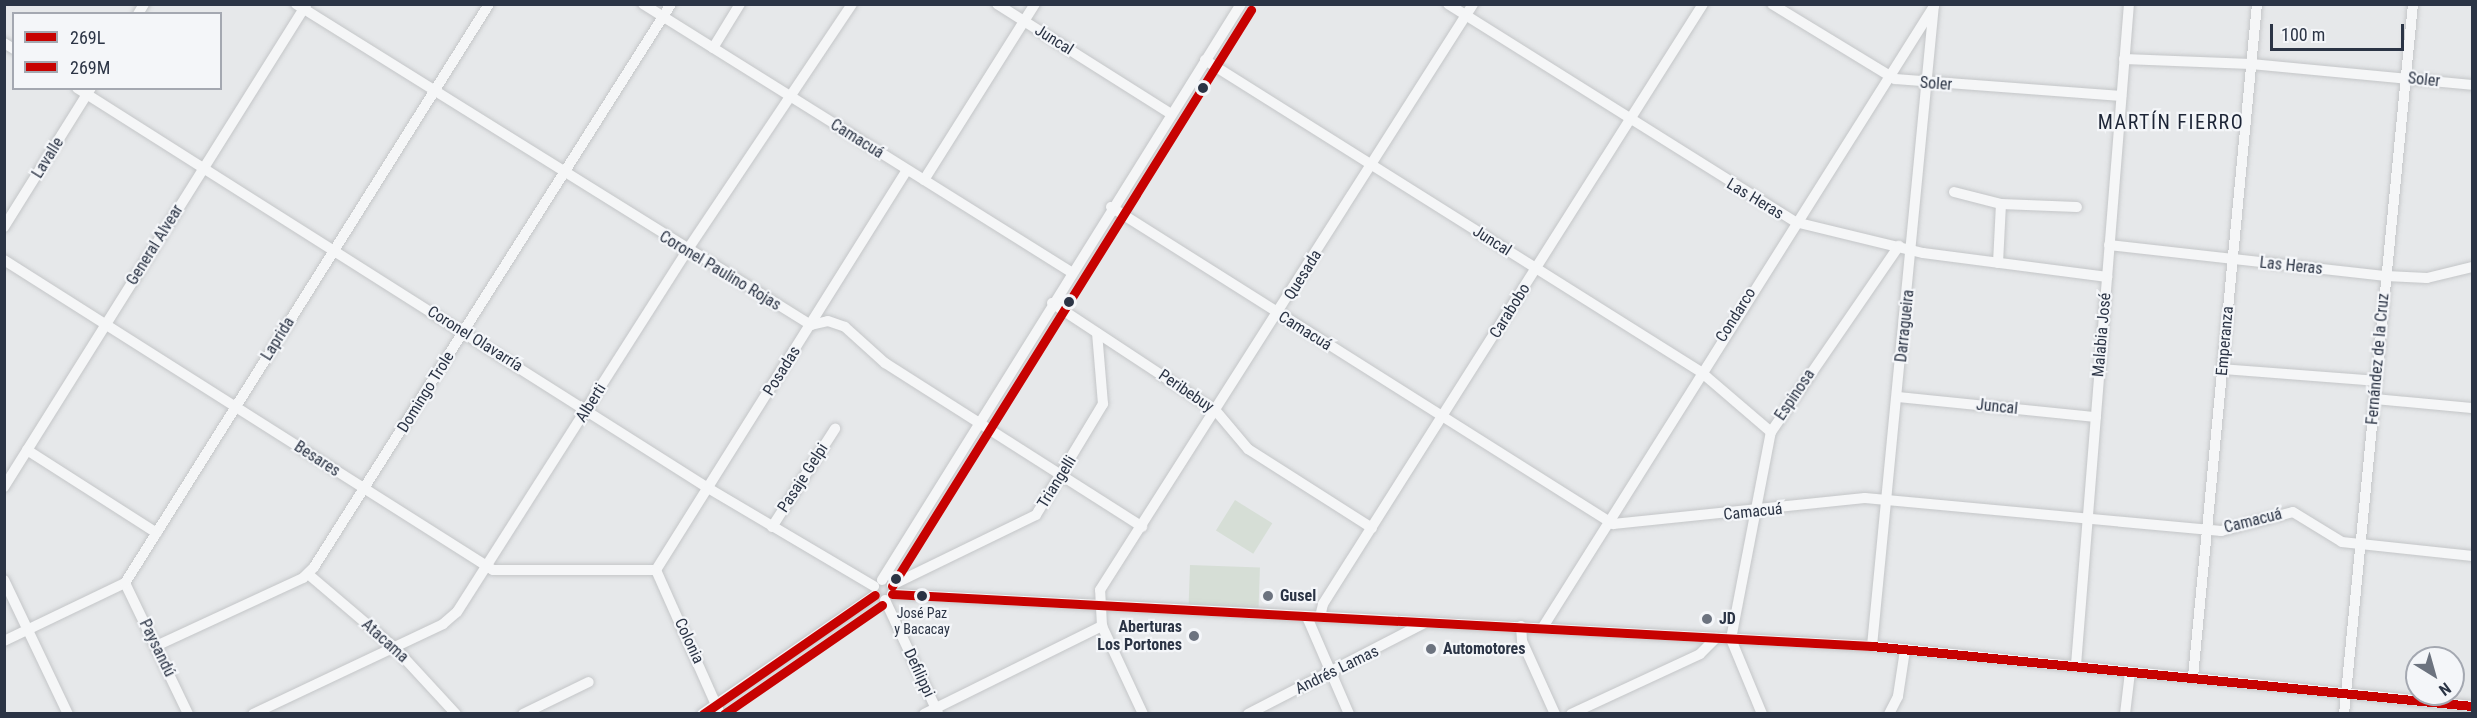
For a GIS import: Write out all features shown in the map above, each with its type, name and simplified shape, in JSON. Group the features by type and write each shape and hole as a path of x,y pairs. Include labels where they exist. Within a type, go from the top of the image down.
{"street":[{"name":"Laprida","path":"125,583 489,4"},
{"name":"Camacuá","path":"643,4 1071,272"},
{"name":"Domingo Trole","path":"308,574 365,489 671,4"},
{"path":"713,48 740,4"},
{"name":"Alberti","path":"253,714 395,648 450,619 488,568 686,252 793,99 852,4"},
{"name":"Juncal","path":"997,4 1171,114"},
{"path":"924,180 1035,4"},
{"path":"702,714 718,709 883,590 977,422 1241,4"},
{"name":"Las Heras","path":"1448,4 1629,122 1795,222 1913,250 2107,277"},
{"name":"Quesada","path":"1099,607 1100,590 1278,314 1473,4"},
{"name":"Carabobo","path":"1320,617 1372,528 1444,418 1703,4"},
{"name":"Soler","path":"1772,4 1888,76 1927,83 2121,96"},
{"name":"Malabia José","path":"2076,665 2129,4"},
{"name":"Emperanza","path":"2193,677 2257,4"},
{"name":"Fernández de la Cruz","path":"2344,714 2413,4"},
{"name":"Condarco","path":"1543,627 1607,521 1934,5"},
{"name":"Darragueira","path":"1872,646 1913,250 1934,5"},
{"name":"Coronel Paulino Rojas","path":"302,6 686,252 811,325 828,321 845,327 885,363 1142,527"},
{"name":"General Alvear","path":"4,487 205,166 302,6"},
{"name":"Soler","path":"2124,59 2251,64 2472,85"},
{"name":"Juncal","path":"1205,60 1701,372 1771,432"},
{"name":"Coronel Olavarría","path":"89,92 708,488 883,590"},
{"name":"Lavalle","path":"4,227 89,92"},
{"name":"Posadas","path":"656,570 907,170"},
{"path":"1954,192 2001,204 2077,207"},
{"path":"1998,263 2001,204"},
{"name":"Camacuá","path":"1111,207 1607,521 1755,512 1888,499 2207,529 2293,512 2333,538 2360,545 2472,556"},
{"name":"Las Heras","path":"2109,245 2386,276 2427,278 2472,267"},
{"name":"Espinosa","path":"1731,639 1771,432 1899,246"},
{"name":"Besares","path":"4,260 488,568"},
{"name":"Peribebuy","path":"1052,303 1216,411 1248,449 1372,528"},
{"name":"Triangelli","path":"883,590 1031,521 1062,475 1103,404 1097,333"},
{"path":"2222,369 2377,381"},
{"name":"Juncal","path":"1898,397 2096,417"},
{"path":"2375,399 2472,408"},
{"name":"Pasaje Gelpi","path":"772,527 835,429"},
{"path":"27,450 157,532"},
{"path":"488,568 656,570"},
{"name":"Colonia","path":"656,570 718,709"},
{"path":"156,646 308,574"},
{"name":"Atacama","path":"308,574 395,648 456,714"},
{"path":"4,580 68,714"},
{"path":"4,641 125,583"},
{"name":"Paysandú","path":"125,583 188,714"},
{"path":"883,590 1099,607 1543,627 1872,646 2472,706"},
{"name":"Defilippi","path":"883,590 937,711"},
{"path":"1099,607 1102,626 1143,714"},
{"path":"1307,617 1349,714"},
{"name":"Andrés Lamas","path":"1248,714 1331,674 1424,623"},
{"path":"924,714 937,711 1102,626"},
{"path":"1521,626 1522,641 1555,714"},
{"path":"1571,714 1700,654 1716,638"},
{"path":"1731,639 1762,714"},
{"path":"1889,714 1898,696 1905,650"},
{"path":"2125,714 2130,672"},
{"path":"523,714 589,682"}],"shaded area":[{"path":"1235,500 1272,523 1253,554 1216,531"},
{"path":"1190,565 1260,567 1259,607 1189,605"}],"transit line":[{"name":"269M","path":"892,586 1251,10"},
{"name":"269L","path":"892,594 1872,646 2472,706"},
{"name":"269L","path":"703,714 875,595"},
{"name":"269M","path":"724,714 882,605"}],"place":[{"name":"José Paz y Bacacay","path":"922,596"},
{"name":"Gusel","path":"1268,596"},
{"name":"JD","path":"1707,619"},
{"name":"Aberturas Los Portones","path":"1194,636"},
{"name":"Automotores","path":"1431,649"}],"district":[{"name":"MARTÍN FIERRO","path":"2171,122"}]}
